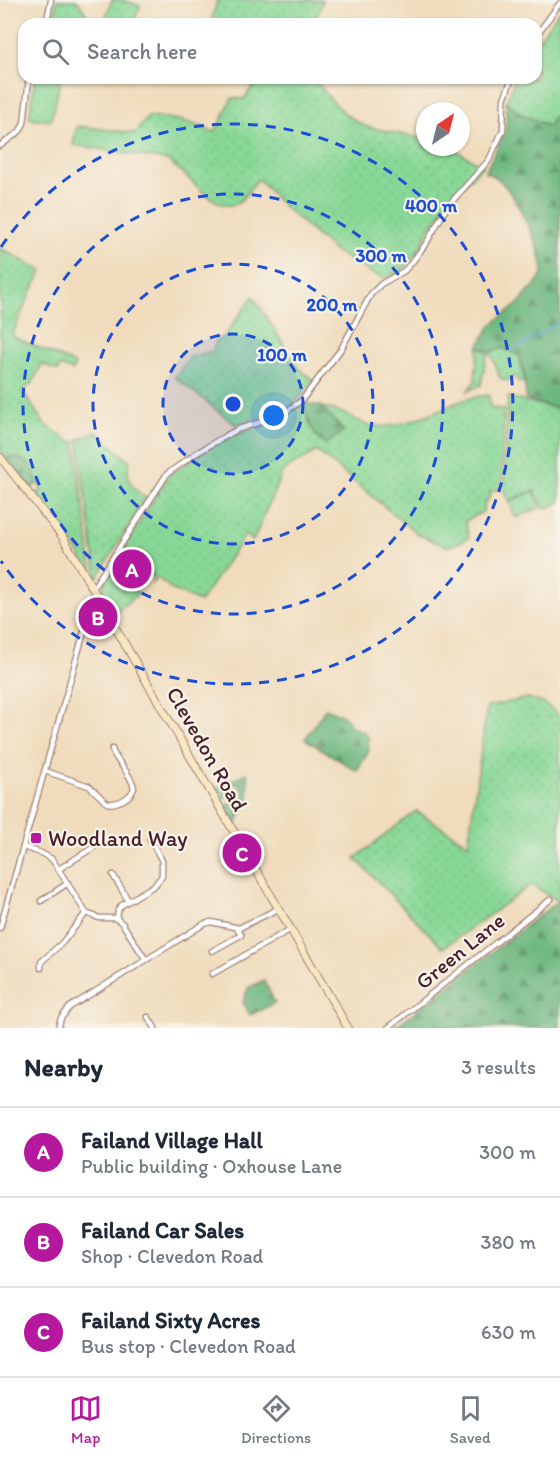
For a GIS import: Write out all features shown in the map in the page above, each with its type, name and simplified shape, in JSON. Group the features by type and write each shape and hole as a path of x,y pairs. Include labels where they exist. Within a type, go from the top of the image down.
{"main road":[{"name":"Clevedon Road","path":"0,457 56,526 348,1028"}],"street":[{"path":"47,18 51,0"},
{"path":"542,28 560,3"},
{"path":"0,146 20,132 24,123 28,84"},
{"path":"0,928 96,592 167,474 227,435 285,413 308,393 341,349 371,294 381,284 396,277 408,267 423,248 447,207 489,160 502,130 504,99 510,84"},
{"path":"45,771 89,786 108,804 114,804 132,794 134,788 122,763 111,756 112,749"},
{"path":"107,810 108,804"},
{"path":"117,919 119,908 154,885 162,876 162,861 153,841"},
{"path":"23,847 47,855 59,869 86,913 99,918 117,919 124,924 146,960"},
{"path":"59,869 79,854 94,847"},
{"path":"116,877 128,900"},
{"path":"41,901 48,900 68,884"},
{"name":"Green Lane","path":"388,1028 551,899"},
{"path":"58,1028 59,1020 67,1009 206,923 237,928 280,908"},
{"path":"41,968 41,962 62,943 86,913"},
{"path":"212,951 241,935 237,928"},
{"path":"212,974 291,929"},
{"path":"155,1028 150,1019 157,1018"}],"green space":[{"path":"57,0 77,0 87,15 85,18 52,18"},
{"path":"112,0 123,0 140,6 135,18 105,18"},
{"path":"217,0 323,0 316,18 212,18"},
{"path":"560,10 560,109 548,126 519,113 506,102 514,84 542,84 542,35"},
{"path":"34,84 60,84 51,121 29,118"},
{"path":"255,84 318,84 336,105 357,122 372,128 416,137 416,156 466,156 483,166 451,198 430,228 418,252 402,271 386,278 375,275 334,251 280,203 260,181 257,180 239,202 231,205 221,204 166,160 73,145 77,126 135,133 148,117 181,121 213,132 217,129 232,98 244,99"},
{"path":"506,102 519,113 548,126 560,109 560,405 554,408 526,399 524,373 519,356 504,348 490,352 478,347 491,325 517,305 543,273 533,237 520,209 505,186 485,172 506,129"},
{"path":"0,248 42,271 12,336 75,364 73,371 60,366 58,371 42,364 32,384 22,390 44,424 71,442 75,441 93,577 68,536 35,493 41,492 40,485 35,484 32,489 0,450"},
{"path":"253,296 298,367 314,381 283,412 236,425 175,377 190,357 213,351 216,341 223,338"},
{"path":"478,347 490,352 504,348 519,356 525,383 519,382 514,376 507,381 501,379 492,357 487,354 481,385 468,391 475,380"},
{"path":"489,395 491,408 504,409 501,488 490,492 483,512 465,521 469,538 448,547 419,535 317,451 283,471 253,541 245,535 200,602 173,590 158,578 151,584 155,579 152,575 148,578 147,568 121,552 169,475 209,448 237,434 271,422 283,421 284,416 304,403 308,420 320,441 343,431 320,406 372,426 387,426 417,419 474,397"},
{"path":"508,397 554,408 560,405 560,502 545,509 534,490 509,501 504,492"},
{"path":"304,403 320,406 344,431 326,444 321,441 311,426"},
{"path":"96,432 130,461 129,478 137,491 146,498 97,578 78,440"},
{"path":"12,457 27,462 32,470 38,484 32,489 6,458"},
{"path":"534,491 541,507 516,518 509,502"},
{"path":"114,568 115,576 139,593 113,614 101,590"},
{"path":"528,698 545,704 560,716 560,902 531,885 443,948 355,858 416,811 468,844 487,707"},
{"path":"326,708 347,718 351,726 364,732 368,737 369,751 357,771 305,739"},
{"path":"247,773 249,799 236,826 224,807 231,802 236,810 241,808 244,794 239,785 233,784 225,789 228,796 221,801 214,789"},
{"path":"558,901 560,902 560,1028 398,1028 396,1026"},
{"path":"264,980 275,1003 250,1015 243,1002 248,988"}],"waterway":[{"path":"515,349 560,322"}],"place":[{"name":"Failand Village Hall","path":"132,569"},
{"name":"Failand Car Sales","path":"98,617"},
{"name":"Woodland Way","path":"36,838"},
{"name":"Failand Sixty Acres","path":"242,853"}]}
